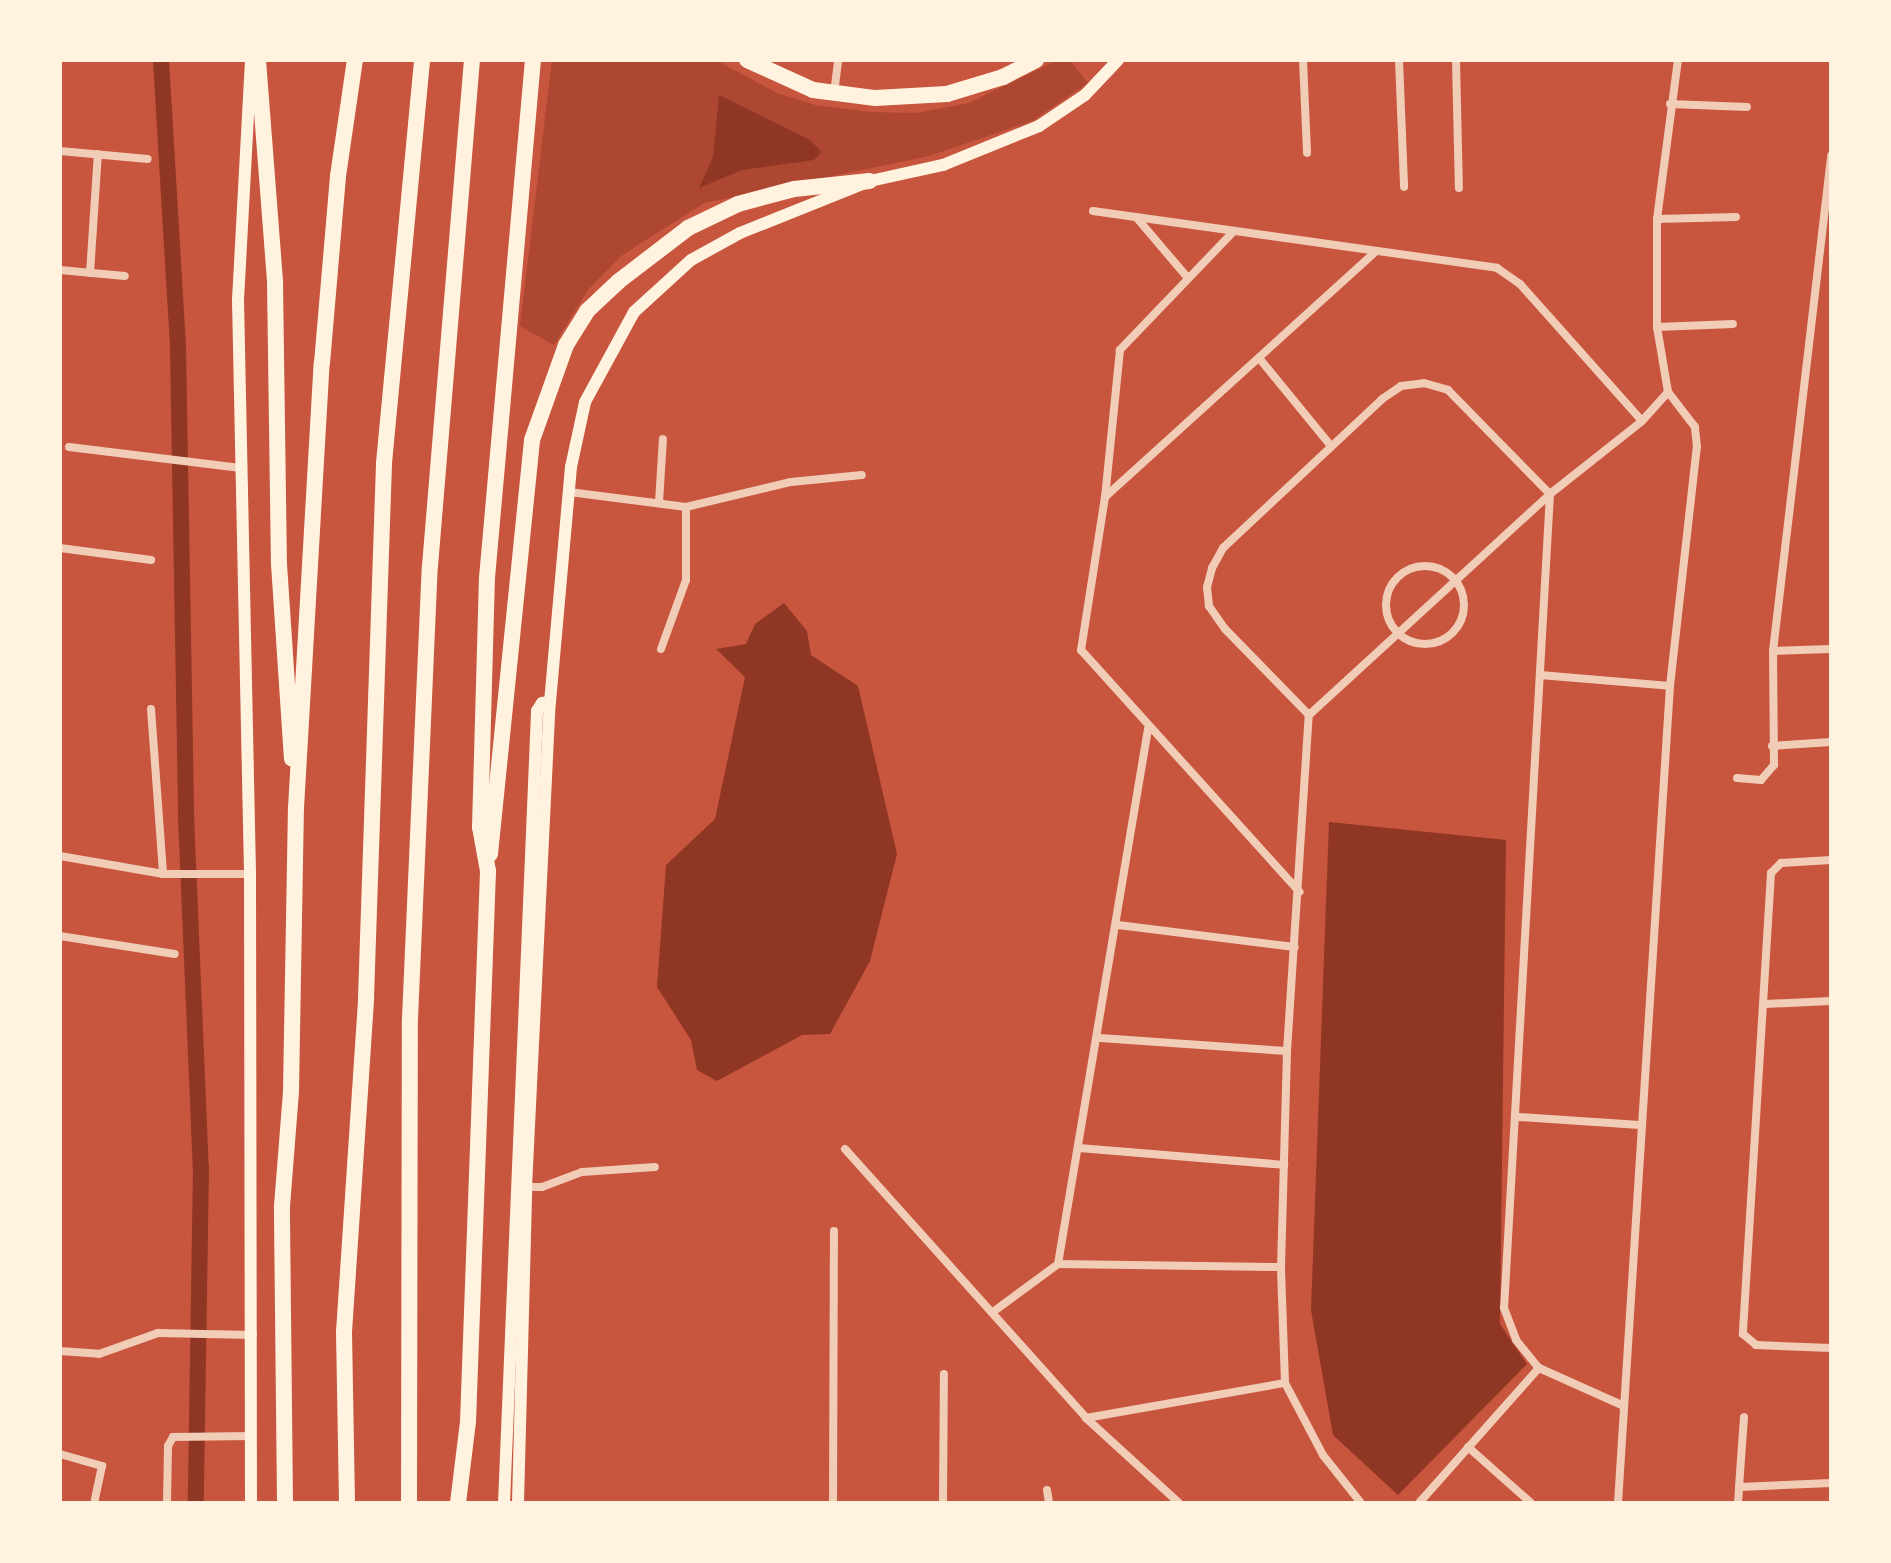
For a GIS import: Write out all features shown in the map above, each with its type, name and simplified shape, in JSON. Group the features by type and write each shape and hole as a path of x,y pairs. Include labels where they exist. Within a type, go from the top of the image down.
{"highway":[{"path":"258,60 275,282 279,564 296,808"},
{"path":"285,1503 281,1432 282,1206 291,1091 296,808 323,347 338,176 355,60"},
{"path":"347,1503 344,1332 366,998 384,463 422,60"},
{"path":"409,1503 410,1019 442,372 472,60"},
{"path":"488,871 480,827 487,578 533,60"},
{"path":"747,60 834,94 875,98 947,94 1003,77 1036,60"},
{"path":"458,1503 468,1422 488,871 532,440 566,345 587,311 619,281 688,228 738,204 794,189 870,181"}],"main road":[{"path":"251,60 238,300 250,874 251,1503"},
{"path":"518,1503 526,1187 550,702 569,492 585,402 634,312 691,260 728,240 870,181 943,165 1039,126 1085,95 1118,60"},
{"path":"504,1503 537,711 542,703 550,702"}],"street":[{"path":"834,94 838,60"},
{"path":"1303,60 1307,153"},
{"path":"1399,60 1404,187"},
{"path":"1456,60 1459,188"},
{"path":"1618,1503 1670,686 1697,447 1695,427 1668,392 1657,327 1657,219 1678,60"},
{"path":"1670,104 1747,107"},
{"path":"60,151 148,159"},
{"path":"90,273 98,154"},
{"path":"1737,778 1769,776 1773,651 1831,155"},
{"path":"1093,211 1510,273 1642,421"},
{"path":"1135,217 1187,277"},
{"path":"1657,219 1736,217"},
{"path":"1234,231 1120,350 1105,497 1081,650 1148,729 1301,893"},
{"path":"1105,497 1375,252"},
{"path":"60,270 125,276"},
{"path":"1657,327 1733,324"},
{"path":"1259,358 1331,446"},
{"path":"1309,715 1225,629 1209,606 1207,587 1223,548 1331,446 1382,399 1401,386 1424,383 1458,398 1550,494 1519,1117 1504,1308 1516,1340 1539,1368 1624,1406"},
{"path":"1361,1503 1323,1455 1285,1383 1281,1267 1287,1051 1301,893 1309,715 1550,494 1642,421 1668,392"},
{"path":"659,502 663,439"},
{"path":"69,447 241,468"},
{"path":"569,492 686,507 791,482 862,475"},
{"path":"661,649 686,580 686,507"},
{"path":"60,548 151,560"},
{"path":"1426,564 1454,582 1465,606 1452,634 1424,645 1400,632 1385,597 1402,570 1426,564"},
{"path":"1773,651 1831,649"},
{"path":"1540,675 1670,686"},
{"path":"151,709 163,874"},
{"path":"1058,1264 1100,1038 1148,729"},
{"path":"1772,746 1831,742"},
{"path":"60,856 163,874 250,874"},
{"path":"1831,860 1781,863 1771,873 1766,1004 1743,1334 1756,1345 1831,1348"},
{"path":"1118,925 1295,947"},
{"path":"60,936 175,954"},
{"path":"1766,1004 1831,1001"},
{"path":"1100,1038 1287,1051"},
{"path":"1519,1117 1640,1125"},
{"path":"1079,1148 1284,1165"},
{"path":"845,1149 1086,1418 1179,1503"},
{"path":"526,1187 542,1187 582,1172 655,1167"},
{"path":"833,1503 834,1231"},
{"path":"993,1312 1058,1264 1281,1267"},
{"path":"60,1351 87,1357 163,1333 253,1335"},
{"path":"1419,1503 1539,1368"},
{"path":"943,1503 944,1374"},
{"path":"1086,1418 1285,1383"},
{"path":"1738,1503 1744,1417"},
{"path":"167,1503 168,1446 181,1433 252,1436"},
{"path":"1468,1447 1531,1503"},
{"path":"60,1454 102,1466 95,1500"},
{"path":"1739,1487 1831,1483"},
{"path":"1047,1490 1049,1503"}],"shaded area":[{"path":"552,60 716,60 777,93 815,105 870,112 916,113 969,103 1058,60 1070,60 1088,83 1032,121 929,156 704,203 621,256 588,290 554,345 520,326"},
{"path":"719,95 810,140 822,152 814,160 742,170 699,188 713,157"},
{"path":"784,603 807,631 811,655 858,686 897,854 870,961 830,1034 802,1035 717,1081 697,1070 691,1040 657,987 666,865 715,819 745,677 716,649 746,644 755,624"},
{"path":"1329,822 1506,840 1500,1324 1527,1364 1398,1495 1333,1435 1311,1310"}],"waterway":[{"path":"161,60 178,349 186,816 201,1167 196,1503"}]}
